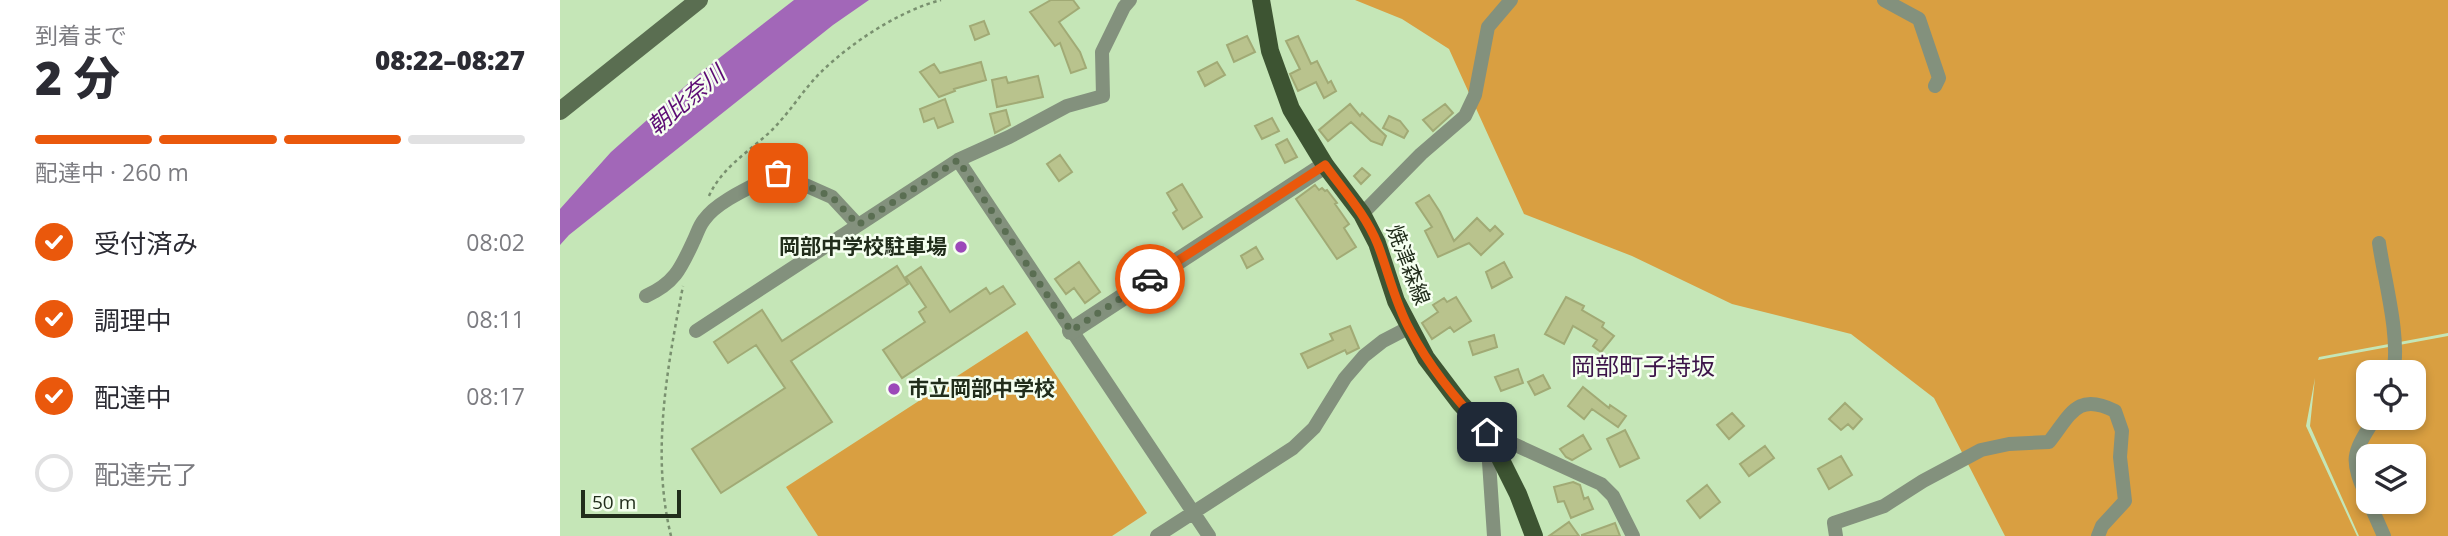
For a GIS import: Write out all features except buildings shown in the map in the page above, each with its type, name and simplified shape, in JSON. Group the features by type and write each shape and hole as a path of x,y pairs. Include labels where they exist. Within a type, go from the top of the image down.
{"main road":[{"path":"560,111 699,0"},
{"name":"焼津森線","path":"1261,0 1270,51 1303,133 1362,214 1377,243 1396,301 1426,358 1460,403 1487,432 1518,494 1534,536"}],"street":[{"path":"696,331 958,160 1067,106 1103,96 1102,52 1130,0"},
{"path":"1362,214 1421,154 1465,116 1475,95 1488,27 1511,0"},
{"path":"1884,0 1919,19 1939,78 1935,86"},
{"path":"958,160 1209,536"},
{"path":"1071,331 1325,165"},
{"path":"646,296 664,288 680,270 703,220 722,204 778,173 832,197 858,225"},
{"path":"2379,243 2396,360"},
{"path":"1157,536 1293,448 1314,428 1345,378 1364,356 1383,341 1408,328"},
{"path":"1836,536 1834,523 1884,506 1923,481 1981,450 2009,444 2049,442 2077,406 2097,402 2115,411 2122,431 2120,457 2125,500 2102,526 2098,536"},
{"path":"1494,536 1487,432 1601,484 1613,496 1633,536"},
{"path":"2356,451 2356,471"},
{"path":"2374,514 2384,536"}],"path":[{"path":"708,198 727,169 786,115 822,71 875,30 907,11 941,0"},
{"path":"671,536 661,484 663,416 670,355 683,285"}],"shaded area":[{"path":"1355,0 2448,0 2448,333 2319,357 2318,360 2448,336 2448,536 2359,536 2310,426 2315,378 2306,426 2357,536 2005,536 1934,398 1851,334 1732,304 1632,256 1524,214 1449,49 1402,19"},
{"path":"1027,331 1147,513 1112,536 818,536 786,487"}],"water":[{"name":"朝比奈川","path":"794,0 869,0 833,25 569,235 560,245 560,209 611,152 700,73"}],"way so far":[{"path":"778,173 832,197 858,225 958,160 1071,331 1150,279"}],"place":[{"name":"岡部中学校駐車場","path":"961,247"},
{"name":"市立岡部中学校","path":"894,389"}],"district":[{"name":"岡部町子持坂","path":"1643,367"}],"route":[{"path":"1150,279 1325,165 1362,214 1377,243 1396,301 1426,358 1460,403 1487,432"}]}
